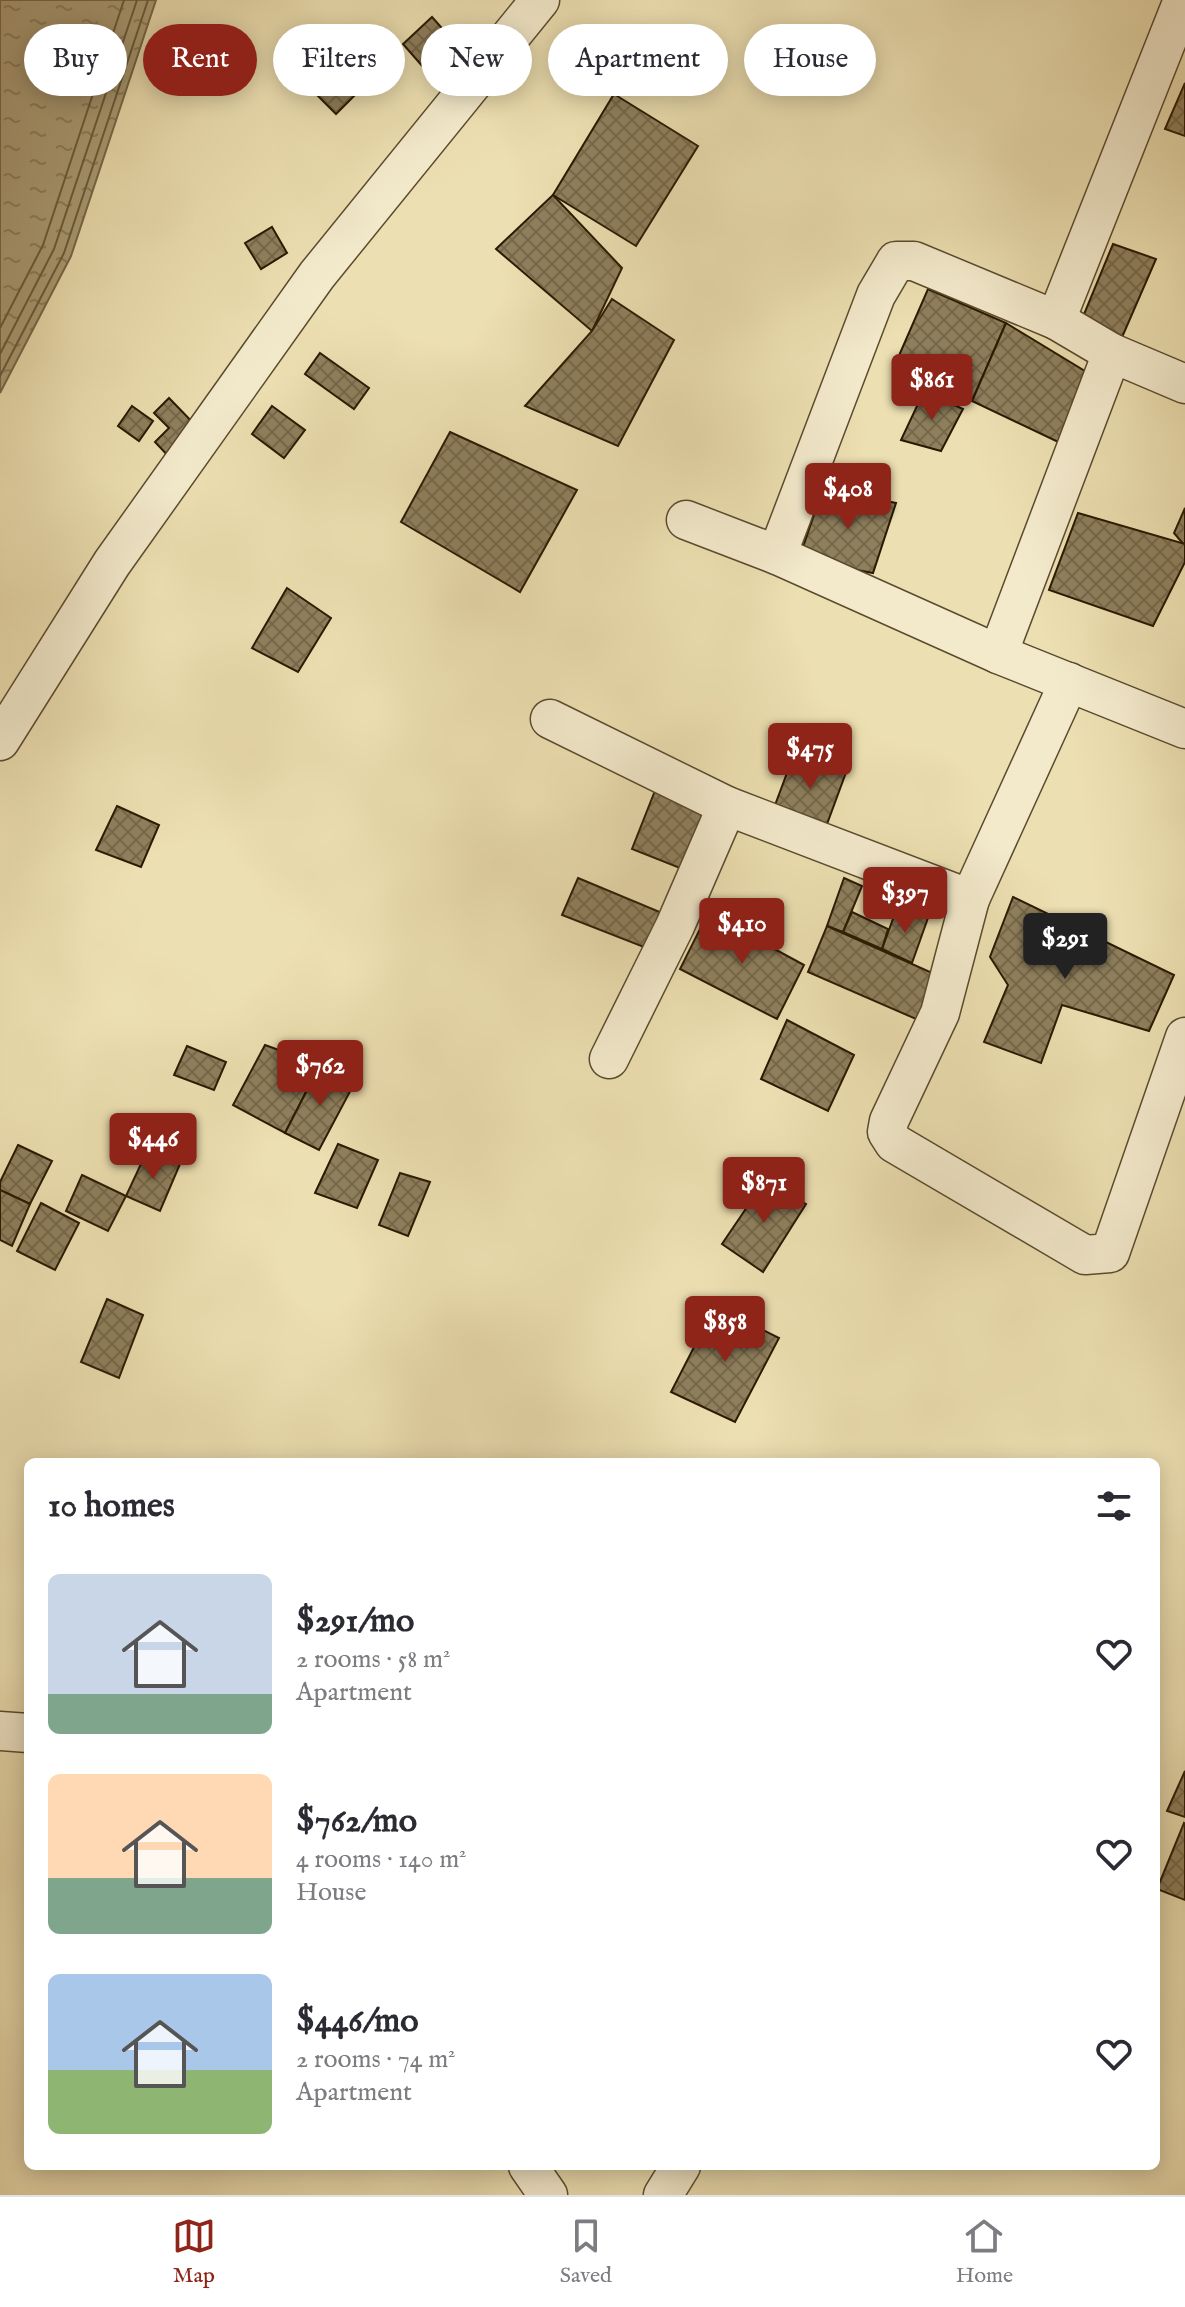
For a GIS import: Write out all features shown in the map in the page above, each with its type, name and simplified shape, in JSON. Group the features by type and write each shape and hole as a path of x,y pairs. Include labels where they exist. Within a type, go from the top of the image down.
{"street":[{"path":"0,741 112,563 317,275 540,0"},
{"path":"1056,320 1183,0"},
{"path":"777,555 876,295 896,261 914,261 1056,320 1112,353 1185,384"},
{"path":"998,654 1112,353"},
{"path":"686,520 777,555 998,654 1185,729"},
{"path":"1069,682 970,899 940,1013 889,1121 887,1132 894,1143 1085,1255 1110,1253 1185,1037"},
{"path":"550,719 727,806 970,899"},
{"path":"609,1059 675,926 727,806"},
{"path":"0,1731 24,1733"},
{"path":"531,2170 548,2195"},
{"path":"663,2195 679,2170"}],"water":[{"path":"0,0 156,0 148,24 143,24 143,39 127,87 127,24 24,24 24,96 124,96 71,256 0,393"}],"building":[{"path":"432,17 438,24 424,24"},
{"path":"421,27 421,65 405,46 405,42"},
{"path":"1185,83 1185,136 1165,129"},
{"path":"318,96 354,96 336,114"},
{"path":"613,96 698,146 636,246 553,195"},
{"path":"553,195 622,268 592,331 496,249"},
{"path":"272,227 287,253 261,269 245,243"},
{"path":"1113,244 1156,259 1120,342 1080,324"},
{"path":"928,289 1006,323 972,401 894,367"},
{"path":"612,299 674,340 618,446 525,406 592,331"},
{"path":"1006,323 1093,376 1071,448 972,401"},
{"path":"320,353 369,388 354,409 305,374"},
{"path":"924,391 963,409 941,451 901,440"},
{"path":"169,398 201,431 172,460 155,442 169,428 154,413"},
{"path":"132,406 153,421 139,441 118,426"},
{"path":"272,406 305,430 284,458 252,434"},
{"path":"450,432 577,490 520,592 401,522"},
{"path":"823,488 896,503 873,573 799,559"},
{"path":"1185,508 1185,546 1174,533"},
{"path":"1078,513 1185,544 1185,562 1153,626 1049,590"},
{"path":"287,588 331,618 298,672 252,648"},
{"path":"797,746 848,767 823,835 771,816"},
{"path":"658,783 718,810 690,872 632,849"},
{"path":"117,806 159,825 141,867 96,850"},
{"path":"578,878 667,915 654,951 562,915"},
{"path":"844,878 862,886 843,932 827,926"},
{"path":"1013,897 1174,975 1149,1031 1062,1005 1041,1063 984,1042 1008,985 990,957"},
{"path":"897,908 928,918 912,963 882,949"},
{"path":"852,912 888,929 882,949 843,932"},
{"path":"708,913 804,965 777,1019 680,969"},
{"path":"827,926 939,976 923,1022 808,972"},
{"path":"787,1020 854,1055 828,1111 761,1079"},
{"path":"265,1045 320,1065 285,1133 233,1105"},
{"path":"187,1046 226,1062 214,1090 174,1075"},
{"path":"320,1065 354,1084 319,1150 285,1133"},
{"path":"338,1144 378,1160 357,1208 315,1193"},
{"path":"18,1145 52,1161 30,1204 0,1190 0,1182"},
{"path":"147,1151 180,1164 160,1211 126,1196"},
{"path":"400,1173 430,1182 408,1236 379,1225"},
{"path":"82,1175 126,1196 108,1231 66,1211"},
{"path":"766,1179 806,1204 763,1272 722,1244"},
{"path":"0,1190 30,1204 12,1246 0,1240"},
{"path":"41,1203 79,1223 55,1270 17,1251"},
{"path":"107,1299 143,1315 119,1378 81,1362"},
{"path":"715,1306 779,1338 735,1422 671,1392"},
{"path":"1185,1771 1185,1817 1167,1811"},
{"path":"1184,1823 1185,1900 1160,1890 1160,1882"}]}
